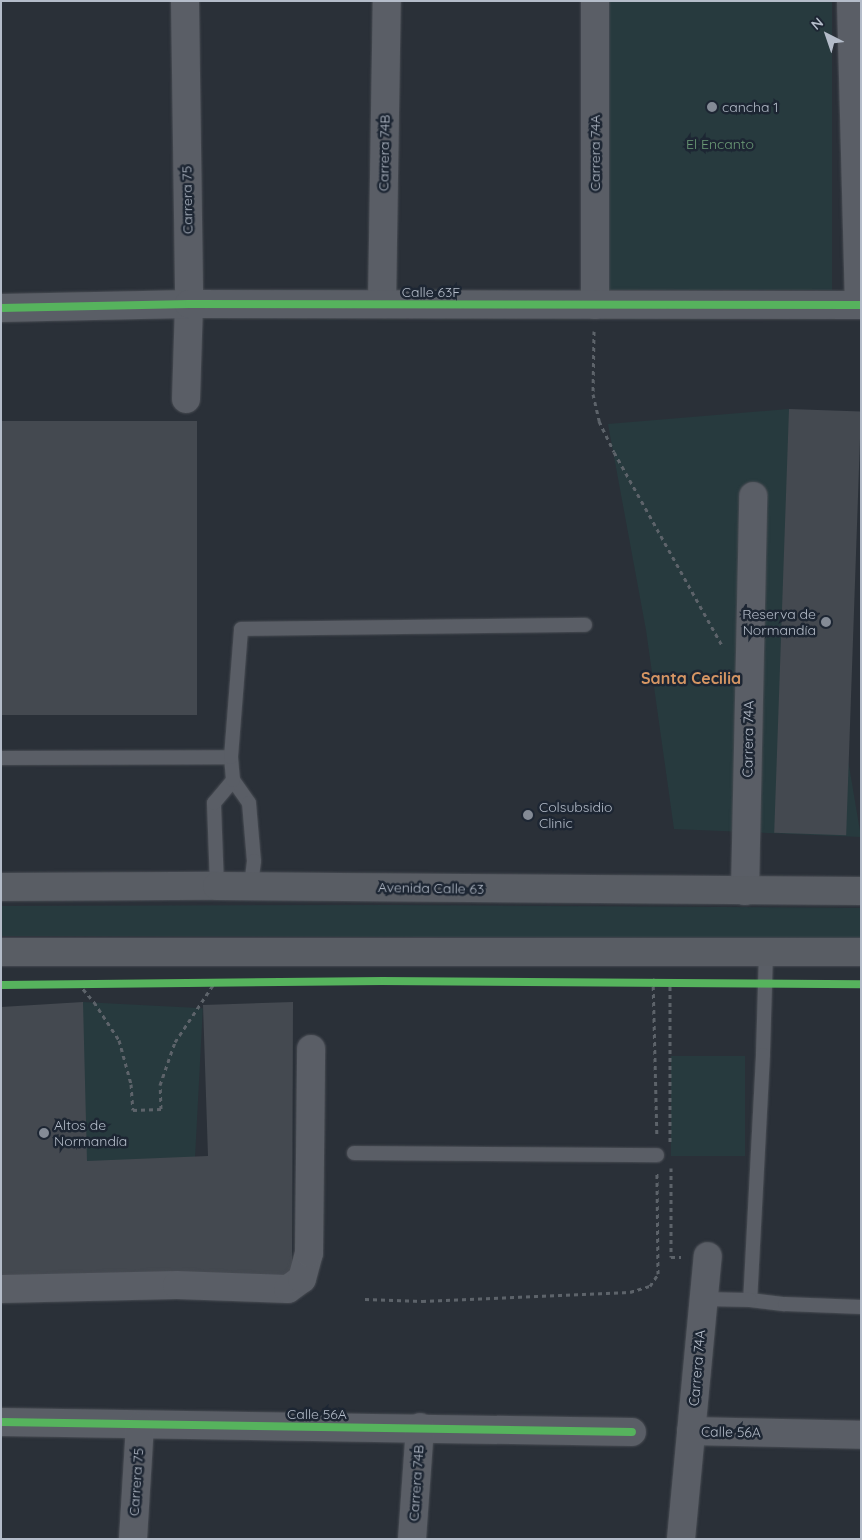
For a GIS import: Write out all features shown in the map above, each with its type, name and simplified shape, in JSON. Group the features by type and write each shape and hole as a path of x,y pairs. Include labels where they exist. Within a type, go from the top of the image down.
{"main road":[{"name":"Avenida Calle 63","path":"1,888 251,886 861,891"},
{"path":"1,952 861,952"}],"street":[{"name":"Carrera 75","path":"185,1 189,304 186,399"},
{"name":"Carrera 74B","path":"382,304 387,1"},
{"name":"Carrera 74A","path":"595,1 595,305"},
{"path":"851,1 860,305"},
{"name":"Calle 63F","path":"1,308 189,304 860,305"},
{"name":"Carrera 74A","path":"746,891 753,496"},
{"path":"1,1289 177,1285 288,1289 302,1279 309,1253 311,1049"},
{"name":"Carrera 74A","path":"681,1539 708,1256"},
{"name":"Calle 56A","path":"1,1422 140,1426 420,1427 632,1432"},
{"name":"Carrera 75","path":"133,1539 140,1426"},
{"name":"Carrera 74B","path":"412,1539 420,1427"},
{"name":"Calle 56A","path":"691,1432 861,1436"}],"lane":[{"path":"251,886 254,861 249,803 233,780 231,757 241,629 585,624"},
{"path":"1,758 231,757"},
{"path":"217,886 214,803 233,780"},
{"path":"750,1300 763,1054 766,952"},
{"path":"354,1153 657,1155"},
{"path":"703,1299 861,1307"}],"path":[{"path":"595,305 592,394 599,421 614,452 725,651"},
{"path":"366,1299 422,1301 620,1292 650,1286 658,1274 653,983 661,953"},
{"path":"661,953 670,983 670,1146"},
{"path":"205,982 224,982"},
{"path":"68,983 82,983 119,1040 131,1084 133,1110 161,1109 160,1084 175,1042 215,982"},
{"path":"643,983 680,983"},
{"path":"671,1165 671,1257 708,1256"}],"green space":[{"name":"El Encanto","path":"606,1 832,1 832,290 606,290"},
{"path":"789,409 861,837 674,829 646,630 608,424"},
{"path":"398,905 861,908 861,938 1,936 1,906"},
{"path":"83,1002 203,1008 195,1167 75,1161"},
{"path":"671,1056 745,1056 745,1156 671,1156"}],"building":[{"name":"Reserva de Normandía","path":"789,409 861,412 846,835 774,833"},
{"path":"1,421 197,421 197,715 1,715"},
{"name":"Altos de Normandía","path":"83,1002 87,1161 208,1156 203,1005 293,1002 292,1275 1,1275 1,1007"}],"cycle path":[{"path":"1,308 189,304 861,305"},
{"path":"1,985 384,981 861,984"},
{"path":"1,1422 632,1432"}],"place":[{"name":"cancha 1","path":"712,107"},
{"name":"Reserva de Normandía","path":"826,622"},
{"name":"Colsubsidio Clinic","path":"528,815"},
{"name":"Altos de Normandía","path":"44,1133"}],"district":[{"name":"Santa Cecilia","path":"691,678"}]}
